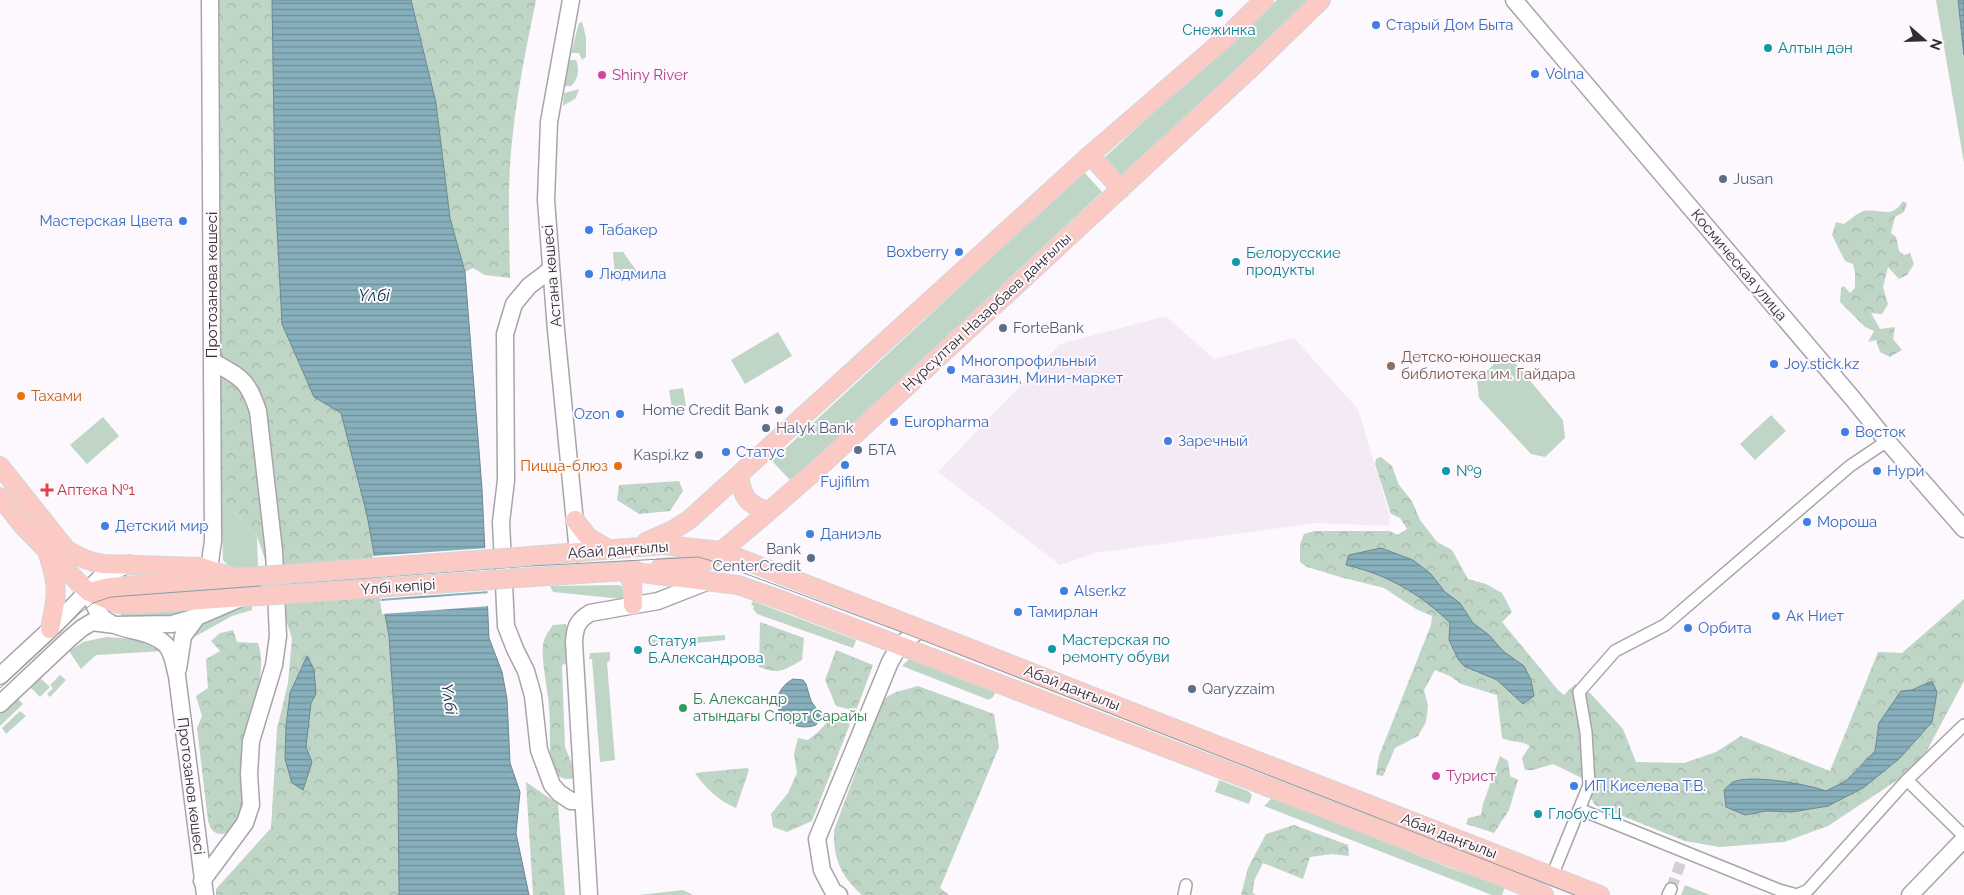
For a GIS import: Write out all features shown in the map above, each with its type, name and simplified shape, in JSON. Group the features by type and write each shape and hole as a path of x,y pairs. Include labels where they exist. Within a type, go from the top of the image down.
{"main road":[{"name":"Протозанова көшесі","path":"209,569 213,542 210,0"},
{"name":"Астана көшесі","path":"571,0 549,122 546,200 550,270 578,553"},
{"path":"633,548 690,520 1090,155 1222,41 1264,0"},
{"name":"Нұрсұлтан Назарбаев даңғылы","path":"626,571 696,565 712,559 830,458 1247,72 1321,0"},
{"name":"Космическая улица","path":"1514,0 1964,530"},
{"path":"1090,155 1121,189"},
{"path":"550,270 530,286 514,304 504,334 506,480 501,522 506,626 526,671 534,696 539,750 552,785 559,793 571,801 583,801"},
{"path":"203,888 246,823 249,814 251,805 249,774 251,741 274,665 278,636 274,551 258,411 252,391 244,380 212,361"},
{"path":"0,466 66,549 90,562 209,569 236,578"},
{"path":"739,476 746,498 752,506 768,512"},
{"path":"0,497 46,549 89,592 118,604"},
{"path":"575,520 588,537 610,550"},
{"name":"Абай даңғылы","path":"531,556 664,545 721,551 1600,895"},
{"path":"46,549 55,577 56,598 53,626"},
{"name":"Үлбі көпірі","path":"89,592 110,587 531,556"},
{"path":"0,676 89,592 101,577 130,564"},
{"path":"626,571 632,583 632,605"},
{"name":"Абай даңғылы","path":"534,578 626,571 738,585 1499,876 1544,895"},
{"name":"Үлбі көпірі","path":"118,604 243,598 534,578"},
{"path":"588,895 574,642 575,627 581,618 590,613 658,600 709,582"},
{"path":"89,592 101,617 115,624 147,634 165,644 170,652 177,676"},
{"path":"0,704 69,639 92,622 172,624 197,618 243,598"},
{"path":"82,628 96,610 118,604"},
{"path":"177,676 183,636 197,618"},
{"path":"839,895 833,890 822,870 817,838 890,662 899,646 920,629"},
{"name":"Протозанов көшесі","path":"177,676 203,888"},
{"path":"1910,895 1964,838"}],"street":[{"path":"1552,876 1589,785 1586,732 1579,692 1615,651 1665,625 1850,466 1887,441"},
{"path":"1579,809 1683,856 1798,895 1808,890 1907,780 1964,725"},
{"path":"1907,780 1964,838"}],"shaded area":[{"name":"Заречный","path":"1166,316 1214,359 1294,338 1358,409 1390,516 1389,526 1316,523 1095,553 1060,565 938,472 1060,344"}],"green space":[{"path":"219,0 272,0 275,190 282,324 314,397 341,413 367,515 389,636 398,771 399,895 216,895 216,889 271,828 277,729 288,683 292,638 257,536 221,498 218,374"},
{"path":"411,0 536,0 520,82 511,150 509,205 510,278 485,275 473,268 465,272 450,218 436,103"},
{"path":"1277,0 1312,0 1121,175 1105,157"},
{"path":"1936,0 1964,0 1964,163"},
{"path":"582,22 586,37 586,57 582,60 579,53 571,53 579,23"},
{"path":"569,60 576,60 578,74 571,86 564,86"},
{"path":"579,89 576,98 563,106 564,93"},
{"path":"1084,172 1102,192 791,481 772,461"},
{"path":"1903,201 1907,203 1904,212 1895,217 1891,233 1896,237 1899,251 1904,255 1910,253 1914,264 1907,275 1899,279 1888,267 1883,287 1888,304 1882,314 1871,313 1880,329 1895,327 1893,339 1902,350 1890,357 1880,352 1876,340 1868,342 1874,331 1865,327 1840,302 1841,288 1844,286 1850,293 1855,288 1855,273 1853,264 1845,261 1832,235 1836,222 1844,224 1864,211 1890,212 1899,207"},
{"path":"613,252 623,252 644,281 615,278"},
{"path":"778,332 792,356 745,384 731,360"},
{"path":"1497,361 1516,364 1563,420 1565,438 1545,457 1531,454 1479,398 1477,381"},
{"path":"683,388 686,406 672,408 669,390"},
{"path":"1771,415 1786,431 1755,460 1740,444"},
{"path":"103,417 119,436 87,464 70,445"},
{"path":"1381,457 1392,466 1399,485 1412,501 1420,520 1437,542 1452,550 1468,579 1486,584 1502,593 1512,612 1502,622 1558,690 1564,695 1575,684 1591,694 1623,729 1636,762 1684,763 1716,752 1741,736 1830,771 1878,652 1902,653 1964,599 1964,681 1924,756 1902,777 1828,826 1784,842 1720,847 1685,841 1595,805 1590,797 1586,780 1553,764 1533,770 1525,770 1522,758 1530,746 1502,738 1497,695 1461,684 1450,676 1435,670 1424,690 1428,706 1426,722 1418,736 1395,748 1383,776 1376,775 1379,756 1431,625 1432,616 1416,609 1384,588 1307,567 1300,562 1300,544 1304,534 1314,531 1390,531 1397,535 1407,529 1400,518 1391,514 1375,464 1376,459"},
{"path":"679,481 683,491 670,511 639,514 617,500 619,485"},
{"path":"221,498 257,536 258,568 234,568 223,560"},
{"path":"619,585 624,588 626,595 622,599 553,592 550,586"},
{"path":"753,601 856,640 853,648 757,614 753,609 754,606 751,605"},
{"path":"252,604 252,610 232,616 187,641 198,625 232,609"},
{"path":"203,608 181,617 127,618 121,616 121,613"},
{"path":"760,622 804,638 802,660 777,671 759,667"},
{"path":"565,624 569,629 568,663 562,665 565,747 575,772 575,777 569,779 553,773 543,652 544,639 553,625"},
{"path":"233,630 237,642 258,643 261,672 251,722 248,779 243,808 238,820 230,830 220,834 210,827 208,821 197,728 202,716 196,696 208,688 206,659 220,651 211,641 220,633"},
{"path":"725,635 725,640 697,643 697,637"},
{"path":"106,637 134,639 163,651 96,655 81,669 69,651 83,642"},
{"path":"676,638 676,644 649,646 648,640"},
{"path":"836,650 873,665 856,711 836,706 825,680"},
{"path":"610,652 610,660 607,663 615,760 600,762 592,659 589,659 590,653"},
{"path":"915,659 996,691 989,700 902,666 908,660"},
{"path":"60,675 66,680 50,697 47,694 53,688 50,685"},
{"path":"38,676 50,687 40,697 29,686"},
{"path":"918,686 994,714 999,747 940,888 949,895 862,895 849,881 840,866 835,850 834,830 883,699 896,692"},
{"path":"18,699 23,704 0,726 0,714"},
{"path":"20,711 26,716 6,734 2,728"},
{"path":"831,718 850,724 812,821 787,832 773,827 771,814 788,793 797,773 794,754 798,738 808,740"},
{"path":"1500,756 1508,761 1510,776 1518,780 1509,810 1494,833 1466,824 1468,818 1481,815"},
{"path":"747,768 749,770 736,808 713,794 695,773"},
{"path":"1219,780 1248,791 1252,795 1249,804 1215,792"},
{"path":"526,782 558,804 565,895 533,895"},
{"path":"1273,797 1450,868 1505,887 1502,895 1492,895 1264,806"},
{"path":"1294,825 1348,845 1349,856 1332,854 1310,857 1303,879 1263,863 1254,881 1253,893 1256,895 1241,895 1248,868 1266,834"},
{"path":"1685,885 1710,895 1681,895"},
{"path":"683,890 693,895 639,895"}],"water":[{"name":"Үлбі","path":"272,0 411,0 436,103 450,218 465,272 482,489 489,638 502,672 507,699 510,763 520,792 516,833 529,895 399,895 398,771 389,636 367,515 341,413 314,397 282,324 275,190"},
{"path":"1958,0 1964,0 1964,55"},
{"path":"1381,548 1413,560 1431,574 1445,592 1460,603 1473,623 1489,635 1503,651 1524,666 1531,680 1534,696 1523,704 1497,680 1464,666 1458,659 1449,640 1450,623 1415,594 1375,574 1346,565 1349,555"},
{"path":"307,656 314,669 316,694 311,703 306,747 312,762 303,790 292,783 285,759 290,693"},
{"path":"793,679 803,680 806,684 811,701 821,715 816,725 804,727 794,725 780,713 778,695 783,687"},
{"path":"1932,681 1937,692 1932,722 1900,758 1863,788 1828,806 1792,812 1766,811 1745,815 1726,807 1724,790 1733,782 1741,780 1765,779 1826,791 1846,781 1875,751 1879,723 1901,691 1912,690"}],"pier":[{"path":"487,548 490,591 380,599 372,556"},
{"path":"490,593 490,606 382,614 380,601"}],"tunnel":[{"path":"1671,889 1681,862"}],"tram line":[{"path":"0,688 80,613 93,603 111,597 531,566 698,557 912,636 1575,895"}],"place":[{"name":"Снежинка","path":"1219,13"},
{"name":"Старый Дом Быта","path":"1376,25"},
{"name":"Алтын дән","path":"1768,48"},
{"name":"Volna","path":"1535,74"},
{"name":"Shiny River","path":"602,75"},
{"name":"Jusan","path":"1723,179"},
{"name":"Мастерская Цвета","path":"183,221"},
{"name":"Табакер","path":"589,230"},
{"name":"Boxberry","path":"959,252"},
{"name":"Белорусские продукты","path":"1236,262"},
{"name":"Людмила","path":"589,274"},
{"name":"ForteBank","path":"1003,328"},
{"name":"Joy.stick.kz","path":"1774,364"},
{"name":"Детско-юношеская библиотека им. Гайдара","path":"1391,366"},
{"name":"Многопрофильный магазин, Мини-маркет","path":"951,370"},
{"name":"Тахами","path":"21,396"},
{"name":"Home Credit Bank","path":"779,410"},
{"name":"Ozon","path":"620,414"},
{"name":"Europharma","path":"894,422"},
{"name":"Halyk Bank","path":"766,428"},
{"name":"Восток","path":"1845,432"},
{"name":"Заречный","path":"1168,441"},
{"name":"БТА","path":"858,450"},
{"name":"Статус","path":"726,452"},
{"name":"Kaspi.kz","path":"699,455"},
{"name":"Fujifilm","path":"845,465"},
{"name":"Пицца-блюз","path":"618,466"},
{"name":"№9","path":"1446,471"},
{"name":"Нури","path":"1877,471"},
{"name":"Аптека №1","path":"47,490"},
{"name":"Мороша","path":"1807,522"},
{"name":"Детский мир","path":"105,526"},
{"name":"Даниэль","path":"810,534"},
{"name":"Bank CenterCredit","path":"811,558"},
{"name":"Alser.kz","path":"1064,591"},
{"name":"Тамирлан","path":"1018,612"},
{"name":"Ак Ниет","path":"1776,616"},
{"name":"Орбита","path":"1688,628"},
{"name":"Мастерская по ремонту обуви","path":"1052,649"},
{"name":"Статуя Б.Александрова","path":"638,650"},
{"name":"Qaryzzaim","path":"1192,689"},
{"name":"Б. Александр атындағы Спорт Сарайы","path":"683,708"},
{"name":"Турист","path":"1436,776"},
{"name":"ИП Киселева Т.В.","path":"1574,786"},
{"name":"Глобус ТЦ","path":"1538,814"}]}
